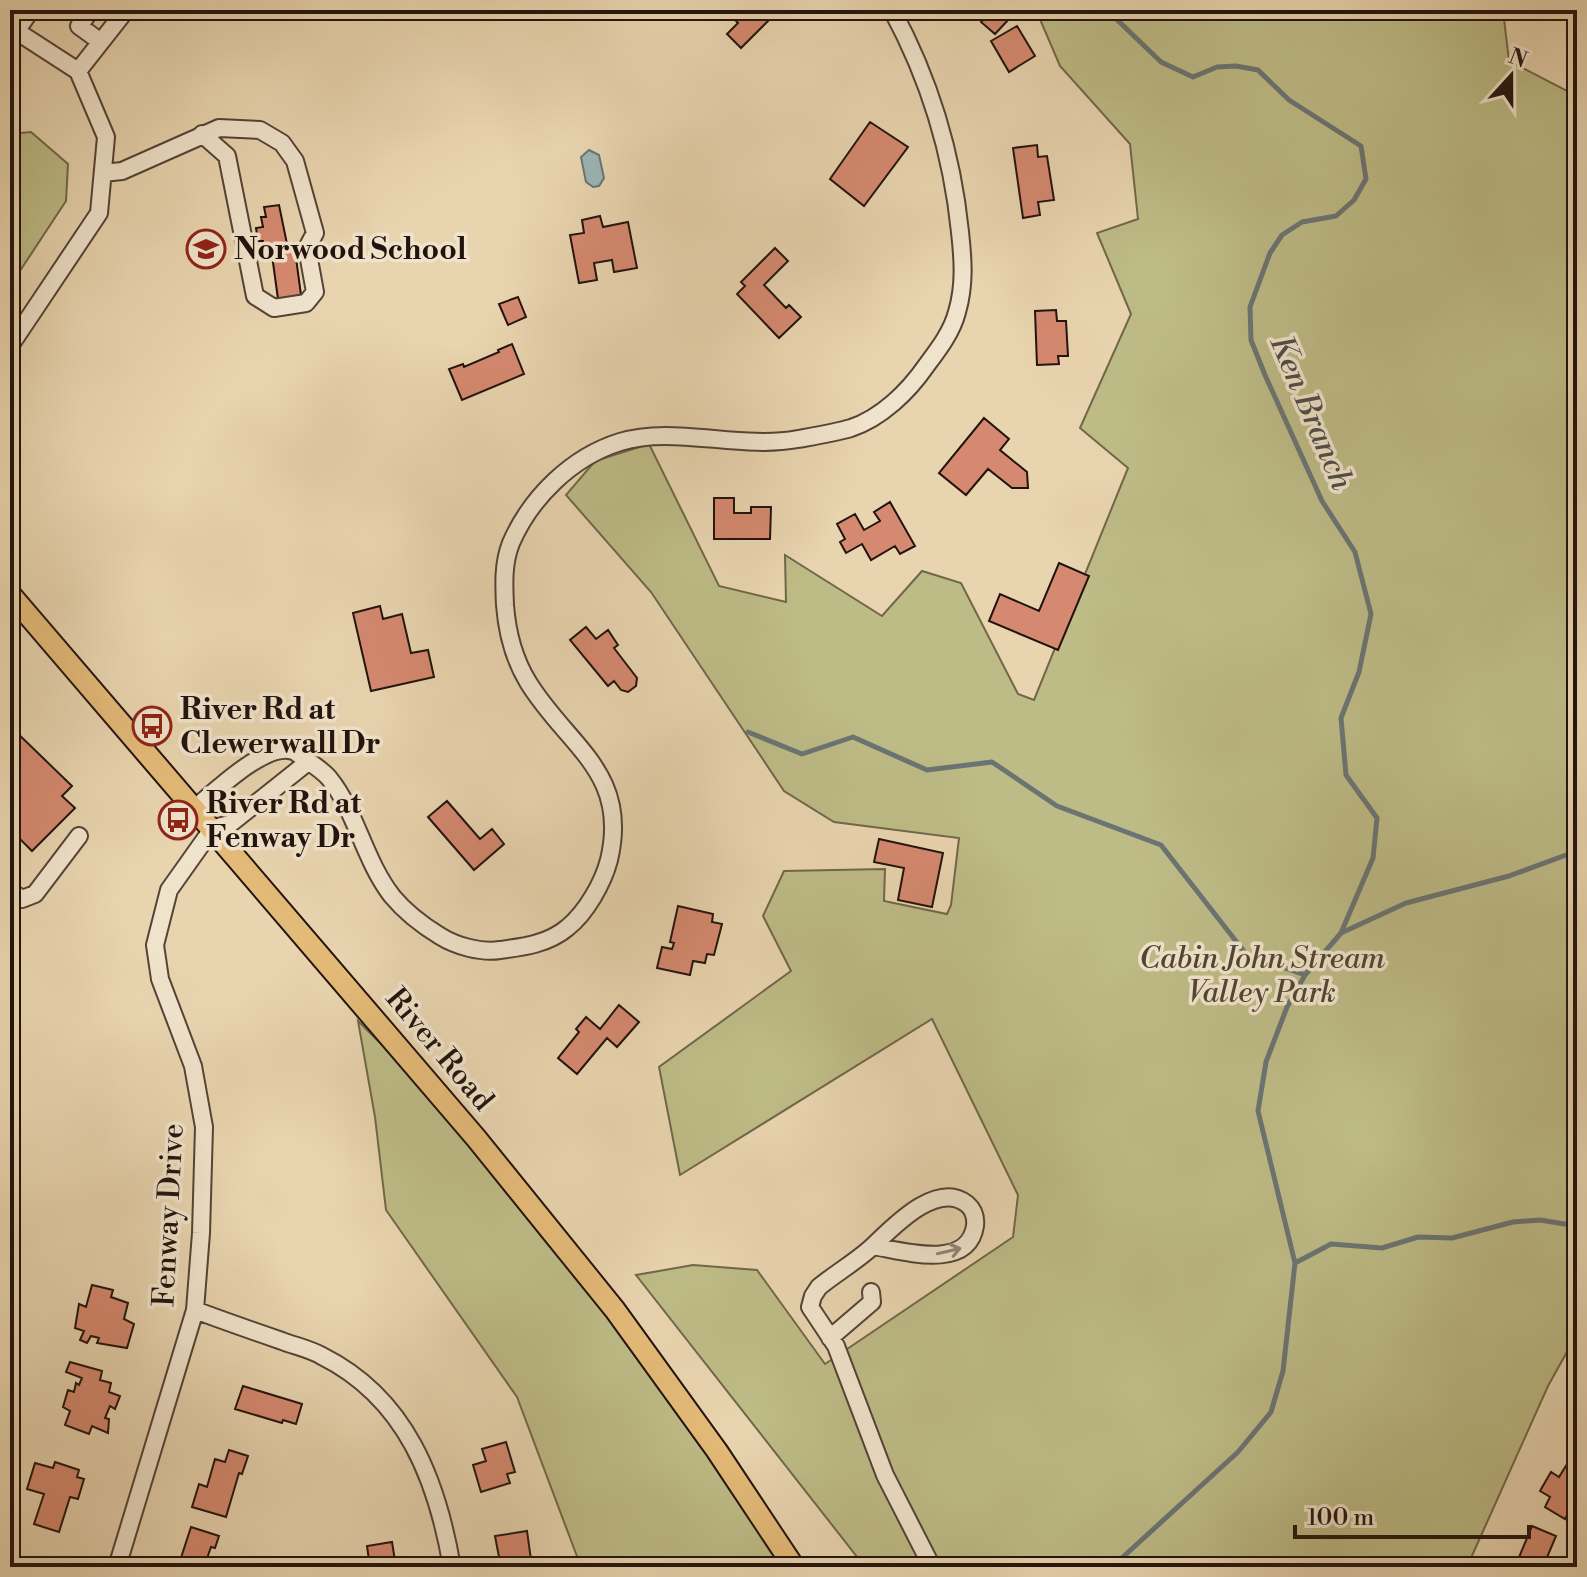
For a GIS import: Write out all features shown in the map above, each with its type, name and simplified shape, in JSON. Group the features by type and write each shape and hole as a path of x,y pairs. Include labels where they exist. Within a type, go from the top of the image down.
{"main road":[{"name":"River Road","path":"10,594 476,1138 615,1310 717,1451 794,1567"}],"street":[{"path":"10,346 99,213 106,137 78,71 14,28 31,10"},
{"path":"91,10 79,26 101,42"},
{"path":"78,71 126,10"},
{"path":"195,808 251,763 276,750 294,751 327,774 343,799 364,849 391,895 414,920 451,943 489,952 535,945 568,928 603,883 615,837 608,789 588,755 530,686 517,662 506,621 503,576 510,545 530,509 557,478 579,460 621,441 656,436 757,444 811,437 854,427 888,407 917,379 943,343 957,314 964,270 955,181 938,111 908,38 892,10"},
{"path":"103,173 122,171 219,128 238,127 260,130 282,143 295,161 315,233 307,248 315,292 306,303 274,308 255,296 227,156 238,127"},
{"path":"202,134 227,156"},
{"path":"213,828 230,824 308,762"},
{"name":"Fenway Drive","path":"117,1567 195,1310 204,1127 193,1066 160,979 155,945 169,890 213,828"},
{"path":"10,891 22,899 35,894 79,836"},
{"path":"873,1246 916,1253 958,1252 968,1244 973,1233 976,1221 974,1211 965,1202 951,1197 929,1202 889,1228 873,1246 819,1287 810,1307 830,1338 885,1475 932,1567"},
{"path":"830,1338 872,1302 871,1292"},
{"path":"195,1310 321,1355 356,1377 399,1419 431,1478 452,1567"}],"green space":[{"name":"Cabin John Stream Valley Park","path":"1036,10 1503,10 1509,61 1577,96 1577,1334 1548,1386 1467,1567 865,1567 636,1275 693,1265 757,1270 825,1364 1013,1237 1018,1195 932,1019 680,1175 659,1067 791,971 763,916 784,871 885,869 884,901 947,914 951,905 959,838 834,822 784,791 651,592 566,495 595,461 649,444 719,586 786,602 785,555 882,616 922,571 961,583 1018,694 1034,700 1128,468 1080,428 1131,314 1097,233 1138,219 1130,144 1060,66"},
{"path":"31,132 68,164 66,201 10,286 10,134"},
{"path":"358,1021 476,1138 794,1567 581,1567 517,1397 386,1210 375,1117"}],"water":[{"path":"589,150 599,155 604,178 599,186 593,187 586,182 581,157"}],"building":[{"path":"726,10 778,11 741,48 727,34 738,23"},
{"path":"992,10 999,10 1009,19 995,34 981,22"},
{"path":"1017,26 1035,56 1009,72 991,41"},
{"path":"870,122 908,147 864,206 830,179"},
{"path":"1037,145 1038,157 1047,156 1054,200 1038,202 1040,215 1023,218 1013,148"},
{"name":"Norwood School","path":"279,205 287,244 294,243 301,295 278,299 271,248 264,248 263,241 258,241 256,228 263,227 261,217 266,217 264,207"},
{"path":"600,216 603,227 628,222 637,268 614,272 612,260 594,263 597,280 579,283 570,235 584,233 582,220"},
{"path":"775,248 788,261 764,285 786,308 789,305 801,317 779,338 737,294 745,286 741,282"},
{"path":"518,297 526,317 508,325 499,304"},
{"path":"1056,310 1057,321 1066,321 1068,356 1058,356 1059,364 1037,365 1035,311"},
{"path":"512,344 524,374 462,400 449,369 463,364 464,367"},
{"path":"984,418 1009,439 1000,450 1027,472 1028,488 1012,488 988,469 966,495 939,473"},
{"path":"714,498 734,498 734,513 751,513 751,507 771,507 770,539 714,539"},
{"path":"890,502 915,546 900,554 895,546 871,560 862,544 846,553 840,542 845,539 837,524 855,514 864,530 880,521 874,512"},
{"path":"1059,563 1089,576 1058,650 989,621 1000,594 1039,611"},
{"path":"380,606 383,619 402,614 411,653 428,650 434,677 371,691 353,613"},
{"path":"586,627 596,639 608,630 618,645 614,648 637,678 636,686 628,692 621,690 614,681 608,686 570,640"},
{"path":"10,726 72,786 62,796 75,808 32,851 19,838 10,846"},
{"path":"447,801 480,839 492,829 504,844 474,870 428,817"},
{"path":"879,839 943,853 932,907 898,900 904,868 874,862"},
{"path":"678,906 713,914 712,922 722,924 714,955 707,954 705,963 693,961 690,975 657,968 662,947 672,949 674,943 670,942"},
{"path":"619,1005 639,1022 617,1047 607,1038 577,1074 558,1058 579,1032 576,1029 586,1017 600,1029"},
{"path":"92,1285 113,1290 111,1297 128,1303 124,1319 134,1324 127,1348 97,1343 99,1338 91,1336 87,1343 80,1340 84,1331 75,1328 79,1304 86,1307"},
{"path":"70,1362 102,1371 100,1380 111,1383 109,1392 120,1396 115,1409 110,1406 105,1418 109,1419 108,1433 92,1426 89,1434 65,1425 70,1411 63,1407 68,1390 74,1392 76,1383 79,1385 82,1378 66,1372"},
{"path":"243,1386 302,1404 296,1424 235,1409"},
{"path":"506,1442 515,1472 507,1474 510,1483 481,1492 473,1465 486,1461 482,1449"},
{"path":"229,1450 248,1456 242,1474 239,1473 226,1517 192,1507 199,1484 207,1487 215,1459 225,1462"},
{"path":"1572,1456 1577,1459 1577,1498 1565,1519 1545,1507 1550,1497 1540,1491 1551,1472 1559,1477"},
{"path":"55,1462 79,1470 77,1477 84,1479 78,1499 70,1497 59,1532 34,1524 44,1494 27,1489 35,1463 53,1468"},
{"path":"1532,1526 1556,1536 1543,1567 1515,1567"},
{"path":"191,1527 219,1536 215,1548 211,1547 204,1567 178,1567"},
{"path":"527,1531 532,1567 506,1567 505,1557 499,1557 495,1536"},
{"path":"392,1542 396,1567 370,1567 367,1546"}],"waterway":[{"name":"Ken Branch","path":"1107,10 1161,62 1193,77 1217,67 1258,70 1289,100 1361,146 1366,179 1354,200 1336,216 1302,222 1282,235 1270,253 1250,307 1251,340 1322,501 1355,552 1371,614 1359,672 1341,718 1346,775 1377,818 1373,858 1341,933"},
{"path":"748,732 802,754 853,737 927,770 992,762 1057,806 1161,845 1246,954 1305,975"},
{"path":"1112,1567 1238,1452 1271,1412 1283,1371 1295,1263 1258,1111 1266,1062 1287,1007 1305,975 1341,933 1406,903 1509,876 1577,851"},
{"path":"1295,1263 1331,1244 1382,1248 1418,1237 1452,1238 1513,1222 1540,1220 1577,1226"}],"place":[{"name":"Norwood School","path":"206,249"},
{"name":"River Rd at Clewerwall Dr","path":"152,726"},
{"name":"River Rd at Fenway Dr","path":"178,820"}]}
